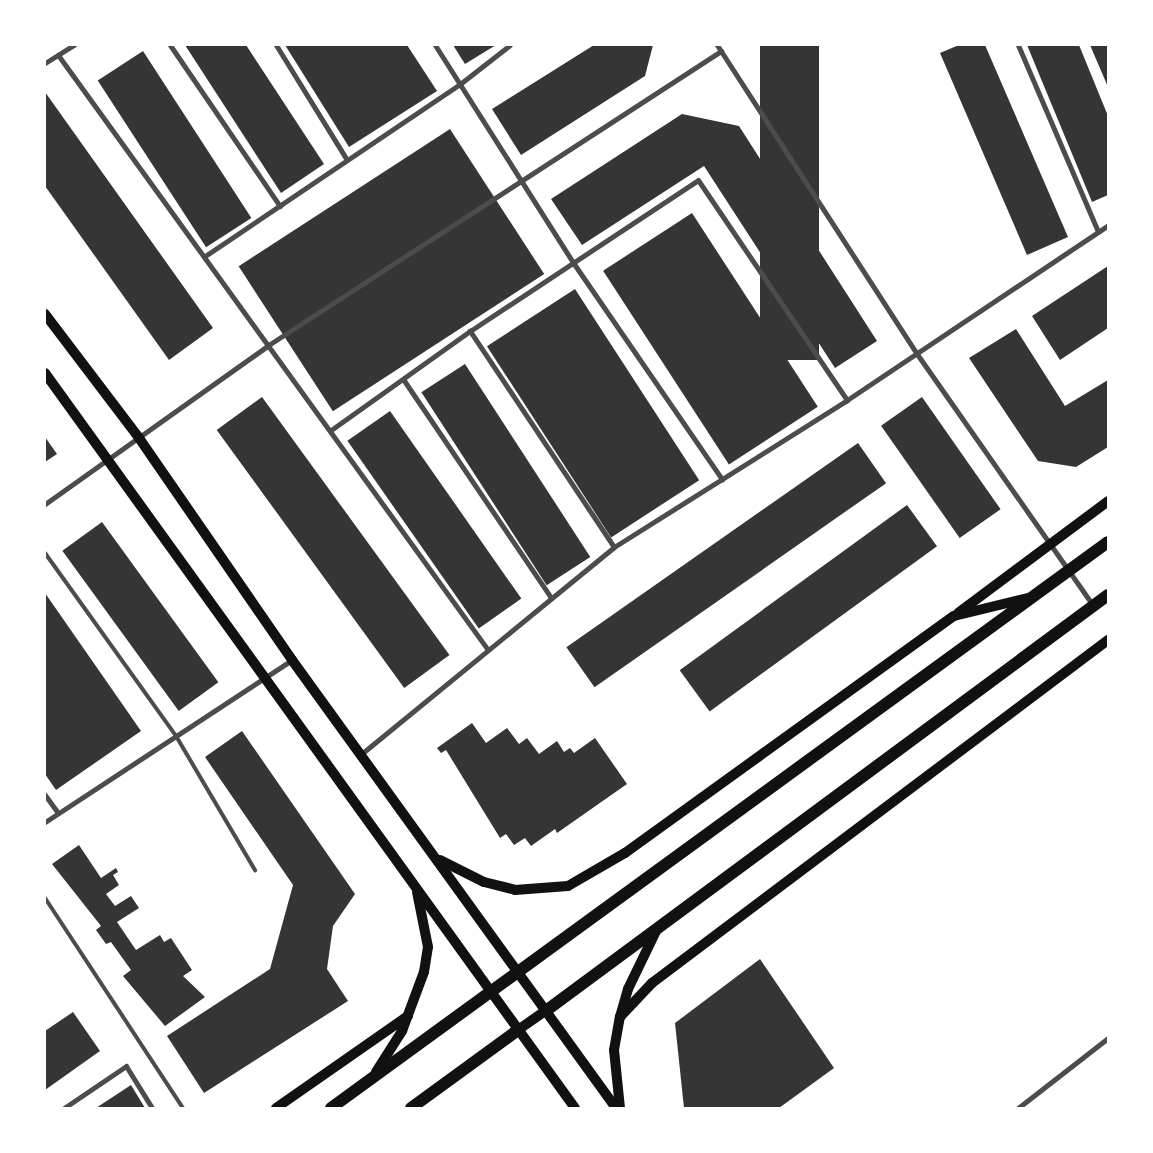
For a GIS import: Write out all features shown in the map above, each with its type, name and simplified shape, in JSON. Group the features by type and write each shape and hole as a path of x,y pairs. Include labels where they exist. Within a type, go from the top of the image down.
{"main road":[{"path":"45,314 139,438 292,660 360,755 520,970 618,1108"},
{"path":"45,373 110,459 263,679 416,886 575,1108"},
{"path":"437,858 484,882 515,890 568,886 595,874 954,616 1108,501"},
{"path":"331,1108 1108,542"},
{"path":"411,1108 547,1010 1108,595"},
{"path":"954,616 1032,597"},
{"path":"620,1017 652,983 1108,640"},
{"path":"370,1081 409,1016 428,947 416,886"},
{"path":"618,1108 614,1050 620,1017 628,989 657,928"},
{"path":"276,1108 409,1016"}],"street":[{"path":"45,63 74,45"},
{"path":"170,45 280,206"},
{"path":"276,45 347,160"},
{"path":"435,45 572,261 722,479"},
{"path":"205,256 460,84 510,45"},
{"path":"717,45 917,354 1093,606"},
{"path":"1018,45 1098,232"},
{"path":"45,504 270,344 721,51"},
{"path":"58,54 270,344 488,650"},
{"path":"331,430 572,261 698,180 847,400"},
{"path":"360,755 614,547 847,400 1108,225"},
{"path":"470,331 614,547"},
{"path":"403,379 551,598"},
{"path":"45,822 292,660"},
{"path":"45,795 58,813"},
{"path":"1018,1108 1108,1038"},
{"path":"64,1108 126,1066 152,1108"}],"lane":[{"path":"45,553 176,736 255,870"},
{"path":"45,898 183,1108"}],"building":[{"path":"185,45 246,45 324,164 281,193"},
{"path":"285,45 407,45 437,91 349,147"},
{"path":"453,45 496,45 465,64"},
{"path":"594,45 653,45 645,76 521,155 492,109"},
{"path":"760,45 819,45 819,360 760,360"},
{"path":"959,45 985,45 1068,237 1027,255 940,53"},
{"path":"1027,45 1079,45 1108,116 1108,195 1092,202"},
{"path":"1090,45 1108,45 1108,87"},
{"path":"143,51 251,218 206,247 98,80"},
{"path":"45,92 213,328 169,360 45,186"},
{"path":"682,114 739,126 877,341 835,368 704,166 582,245 551,199"},
{"path":"450,129 544,274 333,411 239,266"},
{"path":"692,213 818,407 729,464 603,271"},
{"path":"1108,266 1108,328 1060,360 1032,316"},
{"path":"575,289 699,480 611,537 487,346"},
{"path":"1016,329 1065,406 1108,380 1108,447 1076,467 1038,461 969,358"},
{"path":"465,364 590,557 547,585 421,392"},
{"path":"262,397 450,655 404,688 217,430"},
{"path":"922,397 1001,509 960,538 881,426"},
{"path":"390,411 521,599 479,628 347,441"},
{"path":"45,437 57,454 45,462"},
{"path":"858,443 886,483 594,687 566,647"},
{"path":"907,505 937,546 710,711 680,670"},
{"path":"102,522 218,682 179,711 62,551"},
{"path":"45,593 141,731 56,790 45,774"},
{"path":"472,723 486,743 507,728 519,744 527,738 539,754 557,741 564,752 570,748 574,753 595,738 627,784 557,833 555,829 531,846 525,838 514,845 506,834 500,838 446,750 441,753 437,748"},
{"path":"242,731 355,894 333,926 327,969 348,1001 204,1093 167,1036 270,969 293,885 205,757"},
{"path":"79,845 101,878 116,868 118,872 113,875 119,885 106,894 115,906 131,896 139,908 117,922 136,950 160,935 164,942 171,938 192,970 183,976 205,997 165,1026 123,976 131,970 111,942 106,944 96,930 101,926 52,864"},
{"path":"760,959 834,1068 779,1108 684,1108 675,1023"},
{"path":"73,1012 100,1051 45,1090 45,1031"},
{"path":"131,1085 145,1108 96,1108"}]}
